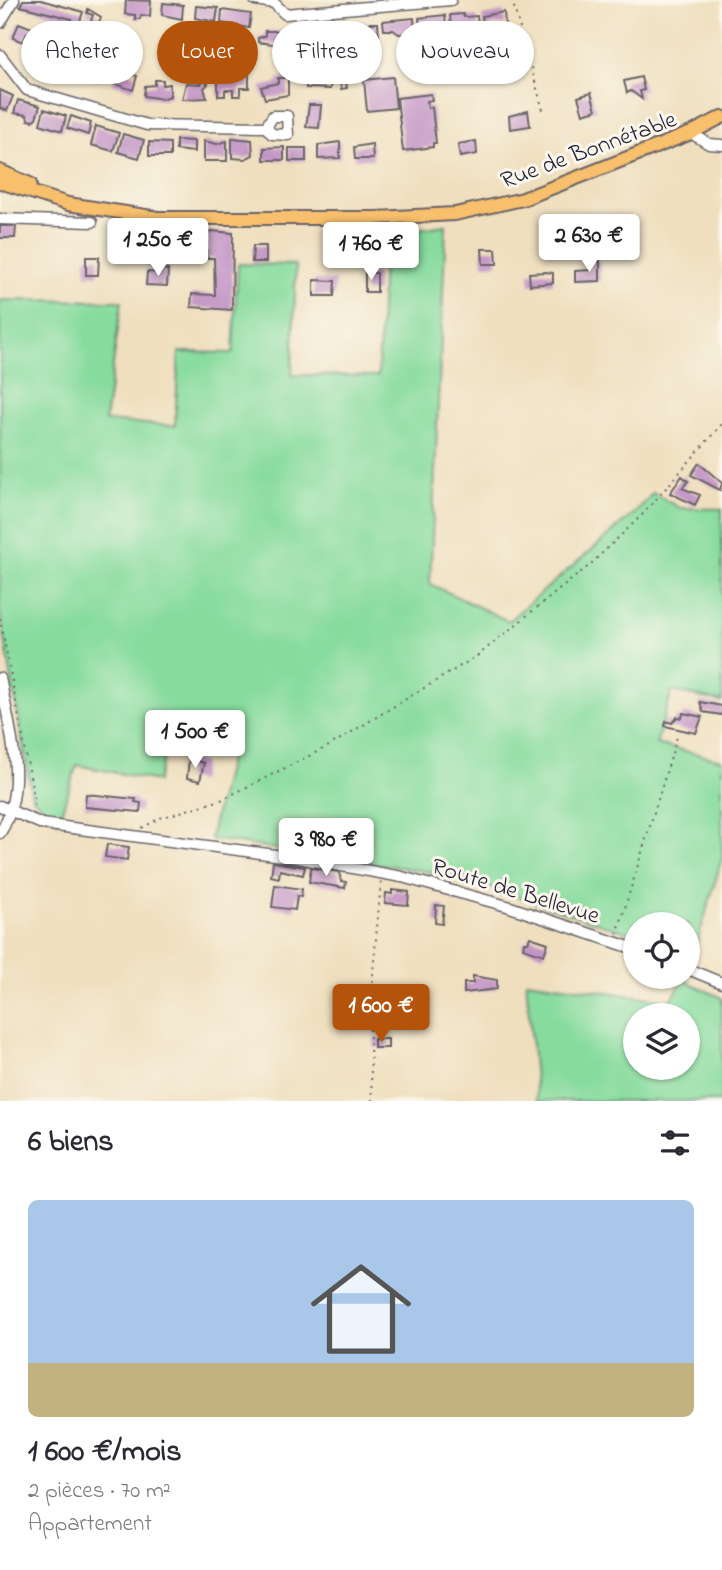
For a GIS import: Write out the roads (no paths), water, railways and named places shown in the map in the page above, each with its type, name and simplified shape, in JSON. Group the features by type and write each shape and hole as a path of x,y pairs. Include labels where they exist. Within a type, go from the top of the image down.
{"main road":[{"name":"Rue de Bonnétable","path":"90,206 158,218 376,218 455,214 523,199 691,133 722,117"},
{"path":"0,171 90,206"},
{"path":"0,182 68,204 90,206"}],"street":[{"path":"0,23 14,0"},
{"path":"255,0 274,1 280,12 295,14 451,1"},
{"path":"0,55 27,90 147,125 266,127"},
{"path":"691,133 695,138 709,144 722,145"},
{"path":"0,219 92,222"},
{"path":"0,678 14,762 11,811 0,833"},
{"name":"Route de Bellevue","path":"0,806 42,824 298,858 382,874 507,906 623,945"},
{"path":"700,974 722,983"}]}
